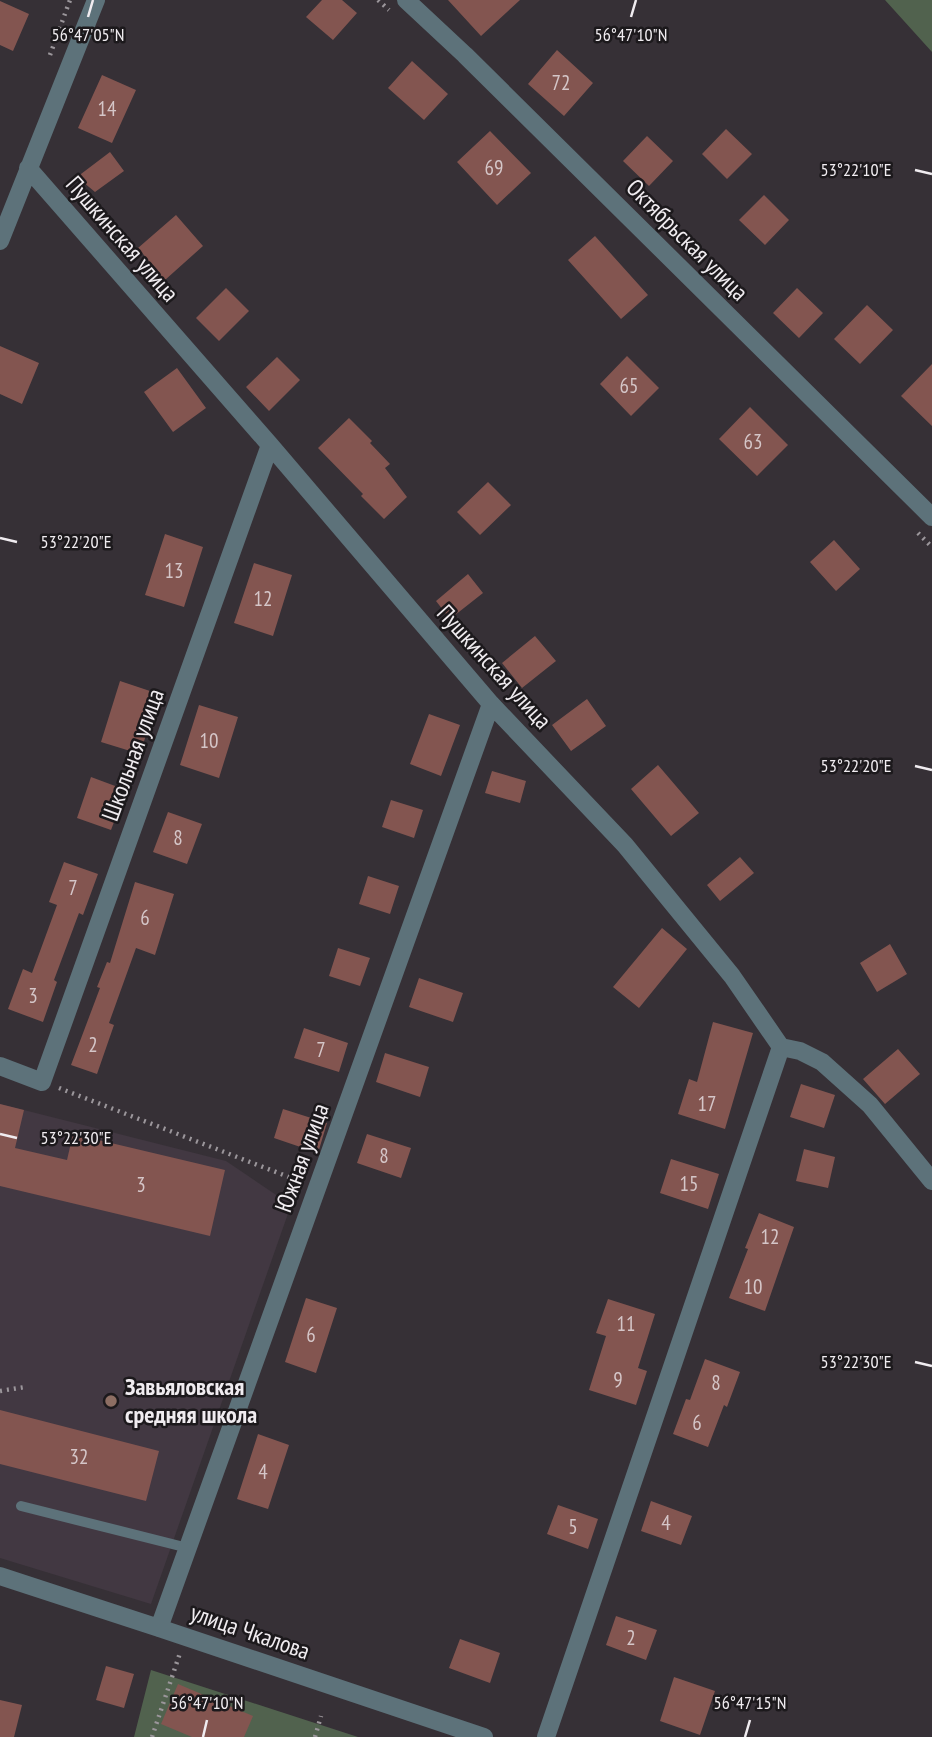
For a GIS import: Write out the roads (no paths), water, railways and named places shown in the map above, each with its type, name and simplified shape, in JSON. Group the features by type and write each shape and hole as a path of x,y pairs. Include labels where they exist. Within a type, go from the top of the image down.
{"street":[{"path":"0,241 96,0"},
{"name":"Октябрьская улица","path":"406,0 932,517"},
{"name":"Пушкинская улица","path":"27,168 270,445 491,704 625,845 732,976 781,1046"},
{"name":"Школьная улица","path":"0,1066 42,1082 270,445"},
{"name":"Южная улица","path":"159,1628 491,704"},
{"path":"546,1737 781,1046 800,1051 822,1062 870,1105 932,1181"},
{"name":"улица Чкалова","path":"0,1576 484,1737"}],"lane":[{"path":"21,1506 188,1548"}],"place":[{"name":"Завьяловская средняя школа","path":"111,1401"}]}
